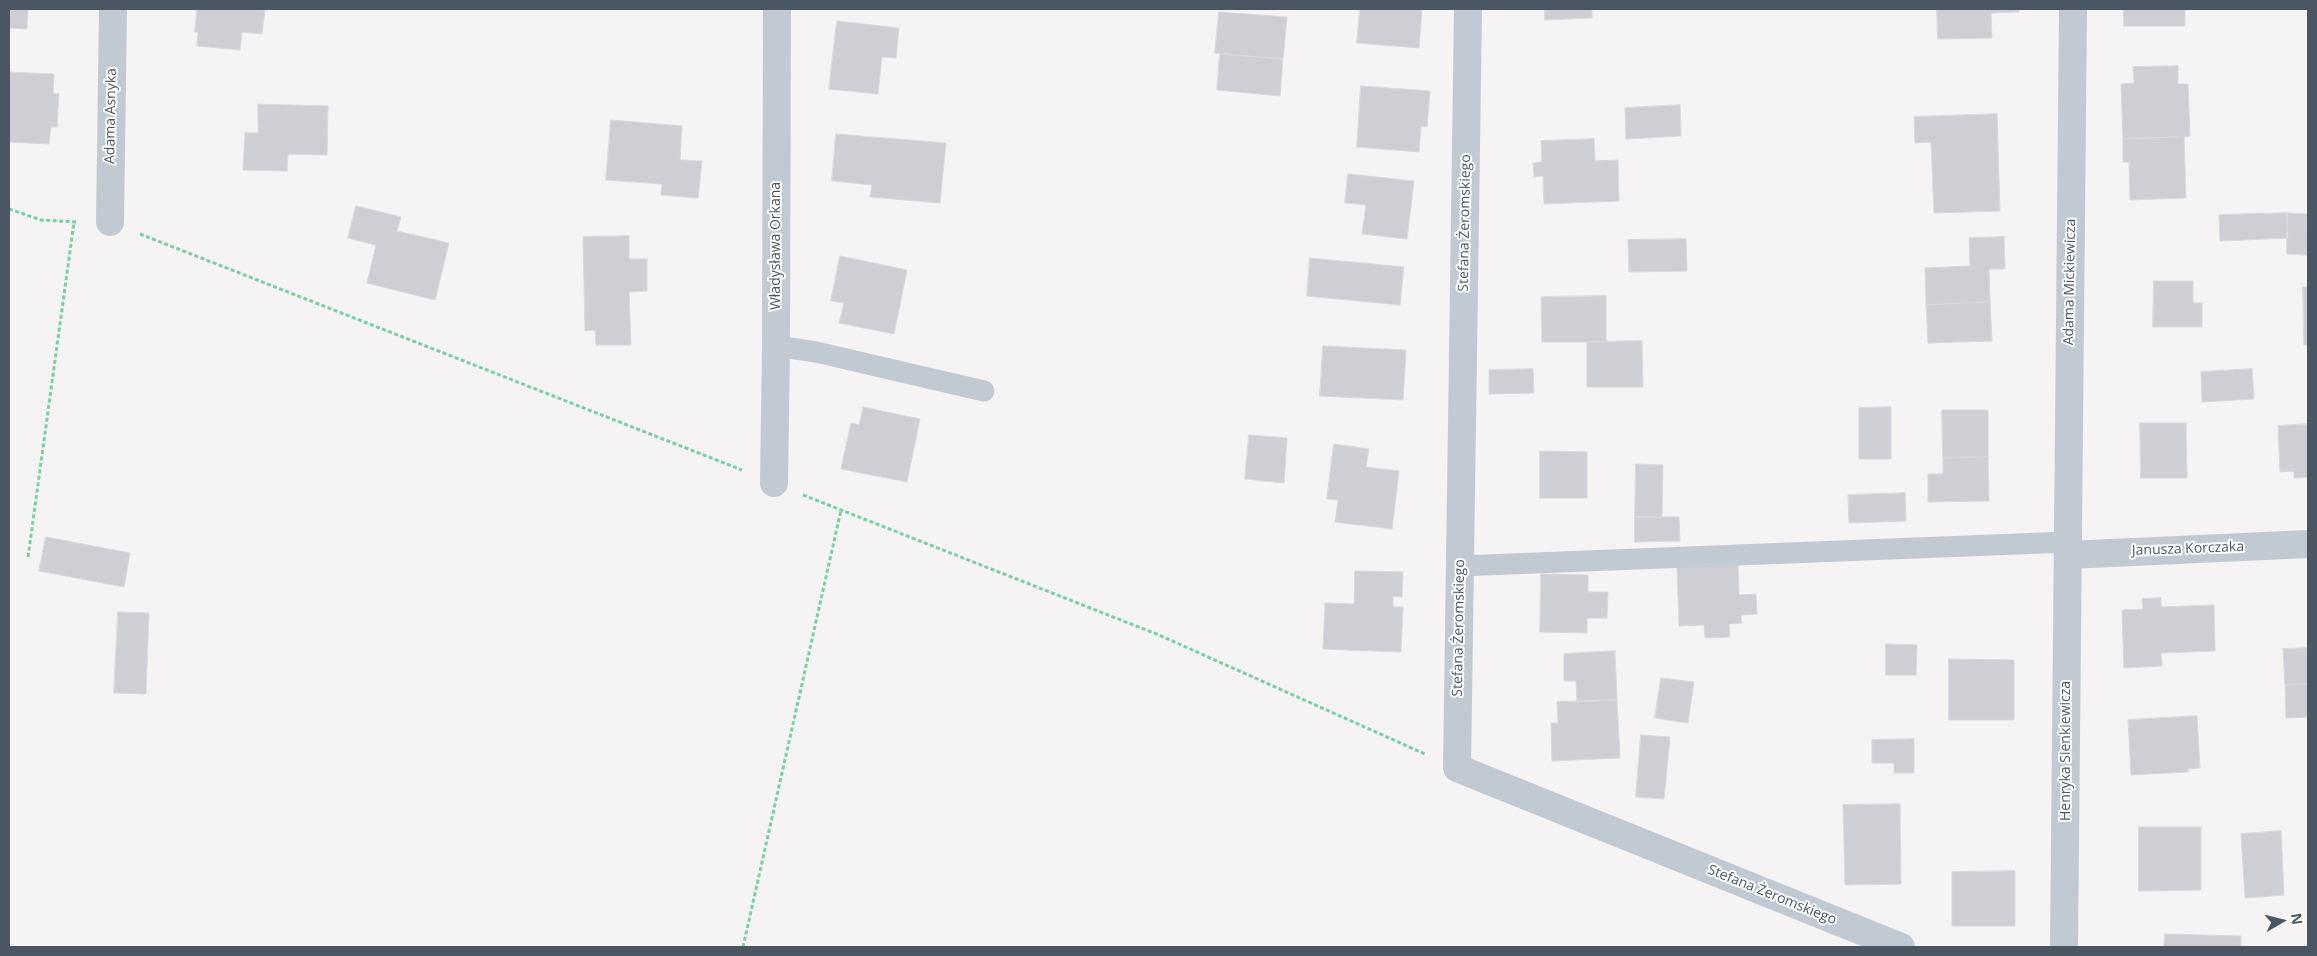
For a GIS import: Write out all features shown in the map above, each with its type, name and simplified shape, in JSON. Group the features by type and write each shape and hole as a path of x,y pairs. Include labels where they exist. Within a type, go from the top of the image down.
{"street":[{"name":"Adama Asnyka","path":"110,222 113,9"},
{"name":"Władysława Orkana","path":"774,483 777,9"},
{"name":"Stefana Żeromskiego","path":"1468,9 1458,768 1901,947"},
{"name":"Adama Mickiewicza","path":"2068,548 2072,9"},
{"name":"Janusza Korczaka","path":"2068,548 2308,544"},
{"name":"Henryka Sienkiewicza","path":"2064,947 2068,548"}],"lane":[{"path":"776,346 816,352 984,391"},
{"path":"1460,566 2068,548"}],"path":[{"path":"9,209 41,220 110,222"},
{"path":"28,557 74,222"},
{"path":"743,947 841,510"}],"building":[{"path":"9,9 28,9 27,29 9,28"},
{"path":"197,9 265,9 262,34 242,32 240,50 197,46 198,32 195,32"},
{"path":"1360,9 1422,9 1419,48 1357,43"},
{"path":"1545,9 1592,9 1592,18 1545,20"},
{"path":"1937,9 2019,9 2019,12 1991,13 1992,38 1938,39"},
{"path":"2124,9 2185,9 2185,26 2124,26"},
{"path":"1219,12 1287,17 1283,59 1215,53"},
{"path":"837,21 899,28 896,58 882,57 878,94 829,89"},
{"path":"1220,54 1283,59 1280,96 1217,90"},
{"path":"2178,66 2178,84 2188,84 2190,136 2123,139 2121,84 2134,83 2133,67"},
{"path":"9,72 54,74 53,93 59,94 57,127 51,127 49,144 9,142"},
{"path":"1361,86 1430,91 1427,127 1421,126 1419,152 1357,147"},
{"path":"258,104 328,106 327,155 288,154 287,171 243,170 245,133 258,133"},
{"path":"1680,105 1681,136 1626,139 1625,108"},
{"path":"1997,114 2000,211 1934,213 1931,142 1915,143 1914,117"},
{"path":"611,120 682,126 680,160 702,161 698,198 661,195 662,184 606,180"},
{"path":"836,134 946,143 940,203 870,197 872,185 832,181"},
{"path":"2184,137 2186,198 2130,200 2129,162 2123,162 2123,139"},
{"path":"1594,139 1595,161 1618,160 1619,201 1544,204 1543,176 1534,177 1533,163 1542,162 1541,141"},
{"path":"1348,174 1414,181 1407,239 1362,234 1366,205 1345,203"},
{"path":"356,206 401,217 397,231 449,243 435,300 367,283 376,245 348,238"},
{"path":"2287,213 2307,214 2308,255 2287,254"},
{"path":"2287,213 2288,238 2220,241 2219,215"},
{"path":"629,236 629,259 647,259 647,291 629,292 631,345 596,345 595,330 585,331 583,237"},
{"path":"2004,237 2005,269 1989,269 1990,302 1926,305 1925,268 1970,266 1969,238"},
{"path":"1686,239 1687,271 1629,272 1628,240"},
{"path":"840,256 907,270 894,334 839,323 844,303 831,301"},
{"path":"1310,258 1404,267 1400,305 1307,296"},
{"path":"2154,281 2193,281 2193,303 2202,303 2202,327 2153,327"},
{"path":"2303,287 2308,287 2308,345 2304,345"},
{"path":"1606,296 1606,342 1542,342 1541,297"},
{"path":"1990,302 1992,341 1928,343 1926,305"},
{"path":"1642,341 1643,387 1587,387 1587,342"},
{"path":"1323,346 1406,350 1403,400 1320,396"},
{"path":"1533,369 1534,393 1489,394 1489,370"},
{"path":"2252,369 2254,399 2202,402 2201,372"},
{"path":"863,407 920,419 907,482 841,469 851,423 859,425"},
{"path":"1891,407 1891,459 1859,459 1859,408"},
{"path":"1942,410 1988,410 1988,457 1943,458"},
{"path":"2140,423 2186,423 2187,478 2141,478"},
{"path":"2308,424 2308,477 2294,478 2294,471 2280,472 2278,426"},
{"path":"1249,435 1287,438 1284,483 1245,479"},
{"path":"1334,444 1369,449 1366,467 1399,471 1392,529 1335,522 1338,500 1327,499"},
{"path":"1540,451 1587,452 1587,498 1540,498"},
{"path":"1988,457 1989,501 1928,502 1928,474 1943,474 1943,458"},
{"path":"1636,464 1663,465 1662,518 1635,517"},
{"path":"1905,493 1906,521 1849,523 1848,495"},
{"path":"1635,517 1679,517 1680,541 1635,542"},
{"path":"46,537 130,553 124,587 39,571"},
{"path":"1738,564 1739,595 1756,594 1757,614 1741,615 1742,623 1729,624 1730,637 1705,638 1704,625 1679,626 1677,567"},
{"path":"1355,571 1403,572 1402,597 1393,596 1393,607 1403,607 1401,652 1323,649 1325,603 1354,604"},
{"path":"1541,574 1588,575 1588,592 1608,592 1607,618 1587,618 1587,633 1540,632"},
{"path":"2161,598 2161,607 2214,605 2215,651 2161,653 2162,666 2124,668 2122,610 2143,609 2142,599"},
{"path":"118,612 149,613 146,694 114,693"},
{"path":"1886,644 1917,645 1916,675 1886,675"},
{"path":"2308,648 2308,684 2285,685 2283,649"},
{"path":"1615,651 1617,700 1577,702 1576,681 1564,681 1564,654"},
{"path":"1949,659 2014,660 2014,720 1949,720"},
{"path":"1661,678 1694,682 1688,723 1655,718"},
{"path":"2308,684 2308,717 2286,718 2285,685"},
{"path":"1617,700 1620,758 1552,761 1551,723 1558,723 1557,702"},
{"path":"2197,716 2200,768 2188,769 2189,772 2131,775 2128,720"},
{"path":"1641,735 1670,737 1664,799 1636,797"},
{"path":"1914,739 1914,773 1894,773 1894,763 1872,763 1872,740"},
{"path":"1900,804 1901,884 1845,885 1843,805"},
{"path":"2139,827 2201,827 2201,890 2139,891"},
{"path":"2281,831 2284,895 2245,898 2241,834"},
{"path":"2015,871 2015,926 1952,926 1952,872"},
{"path":"2165,934 2241,936 2241,947 2164,947"}]}
